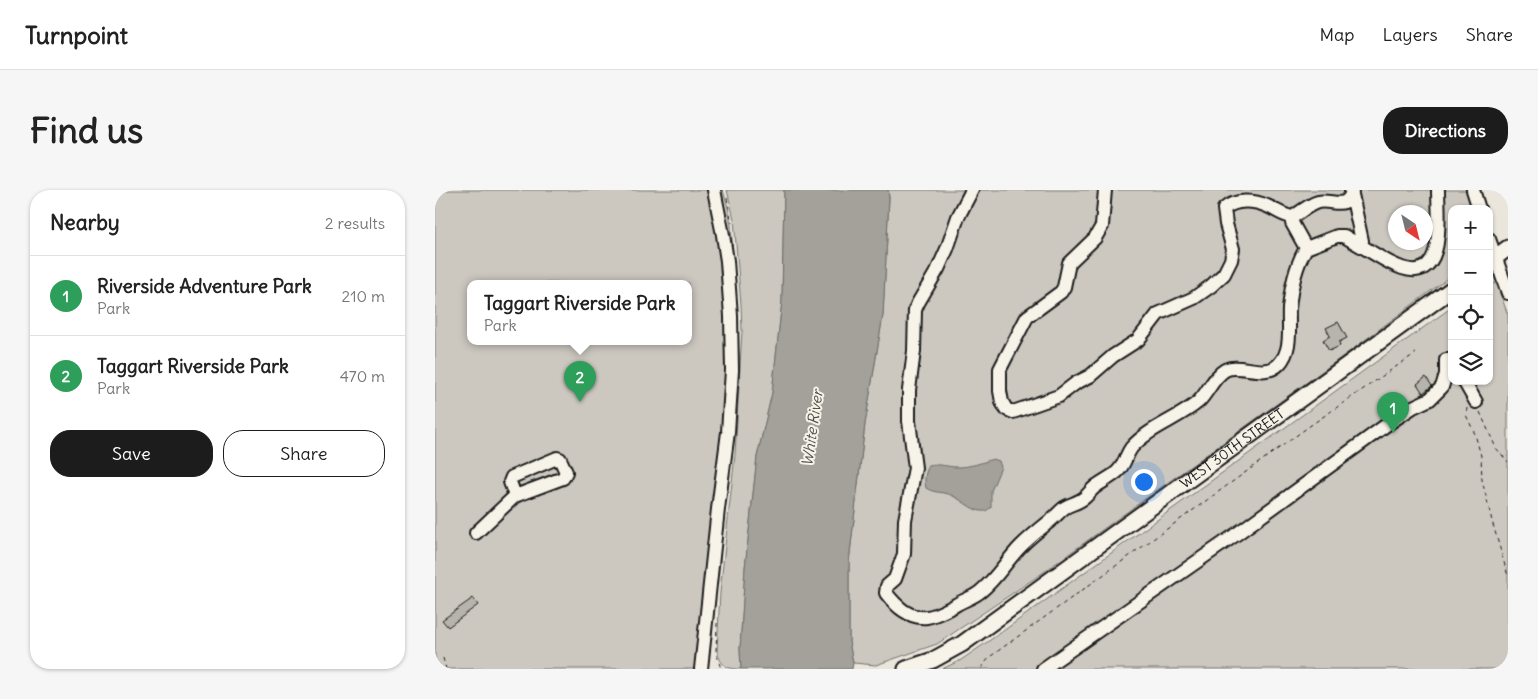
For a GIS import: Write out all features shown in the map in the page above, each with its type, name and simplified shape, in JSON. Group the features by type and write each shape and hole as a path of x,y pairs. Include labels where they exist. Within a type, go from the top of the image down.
{"main road":[{"path":"1493,259 1508,248"},
{"name":"WEST 30TH STREET","path":"906,669 933,660 962,644 1448,292"}],"street":[{"path":"701,669 728,432 731,384 731,316 727,261 714,190"},
{"path":"973,190 958,217 938,269 917,302 915,310 914,351 909,390 909,421 915,468 905,520 904,554 895,579 887,586 886,593 905,612 915,616 927,617 941,613 959,602 970,599 981,591 1009,562 1021,545 1064,508 1083,499 1095,487 1118,471 1126,461 1131,448 1151,432 1185,412 1200,400 1215,379 1225,370 1234,368 1269,370 1281,363 1286,352 1289,335 1289,310 1295,270 1306,248 1337,236 1344,236 1403,268 1414,269 1423,267 1430,262 1435,253 1439,233 1438,190"},
{"path":"1105,190 1102,226 1095,238 1069,263 1064,287 1061,292 1027,317 1000,369 1000,391 1002,402 1006,409 1013,412 1047,402 1059,396 1076,383 1090,376 1113,356 1138,340 1158,314 1194,298 1211,286 1224,274 1231,260 1233,249 1224,209 1229,204 1239,202 1265,205 1290,219 1306,248"},
{"path":"1473,190 1478,205"},
{"path":"1290,219 1317,202 1344,203 1352,195"},
{"path":"1352,195 1362,241 1361,246"},
{"path":"1493,262 1508,294"},
{"path":"1043,669 1246,527 1389,423 1413,407 1430,399 1443,387 1448,360"},
{"path":"1466,385 1476,402"},
{"path":"476,533 515,496"}],"path":[{"path":"982,669 991,656 1311,425 1417,353"},
{"path":"1508,462 1496,448 1476,402 1471,404 1467,408 1466,414 1475,434 1481,456 1482,480 1508,576"},
{"path":"443,658 446,669"}],"shaded area":[{"path":"435,190 709,190 722,243 728,372 701,669 435,669"},
{"path":"719,190 723,190 731,224 738,324 727,223"},
{"path":"727,190 784,190 782,301 772,393 757,457 745,568 740,649 741,669 727,667 720,660 717,651 720,592 735,455 742,331 734,219"},
{"path":"888,190 1466,190 1472,205 1448,205 1448,278 1353,349 1041,574 937,644 876,665 853,663 849,642 849,562 865,424 883,315"},
{"path":"1493,282 1497,285 1508,315 1508,669 942,669 961,660 1448,310 1448,385 1493,385"}],"water":[{"name":"White River","path":"784,190 888,190 883,315 865,424 849,562 849,642 853,663 852,669 741,669 740,649 745,568 757,457 772,393 782,301"},
{"path":"993,459 999,461 1001,467 991,491 991,507 986,511 977,510 950,494 926,488 925,476 929,466 962,467"}],"building":[{"path":"1338,322 1347,338 1339,342 1340,346 1329,351 1323,340 1330,336 1326,328"},
{"path":"1426,377 1432,386 1423,393 1417,384"},
{"path":"473,598 478,605 448,627 442,620"}],"place":[{"name":"Taggart Riverside Park","path":"580,402"},
{"name":"Riverside Adventure Park","path":"1393,433"}]}
